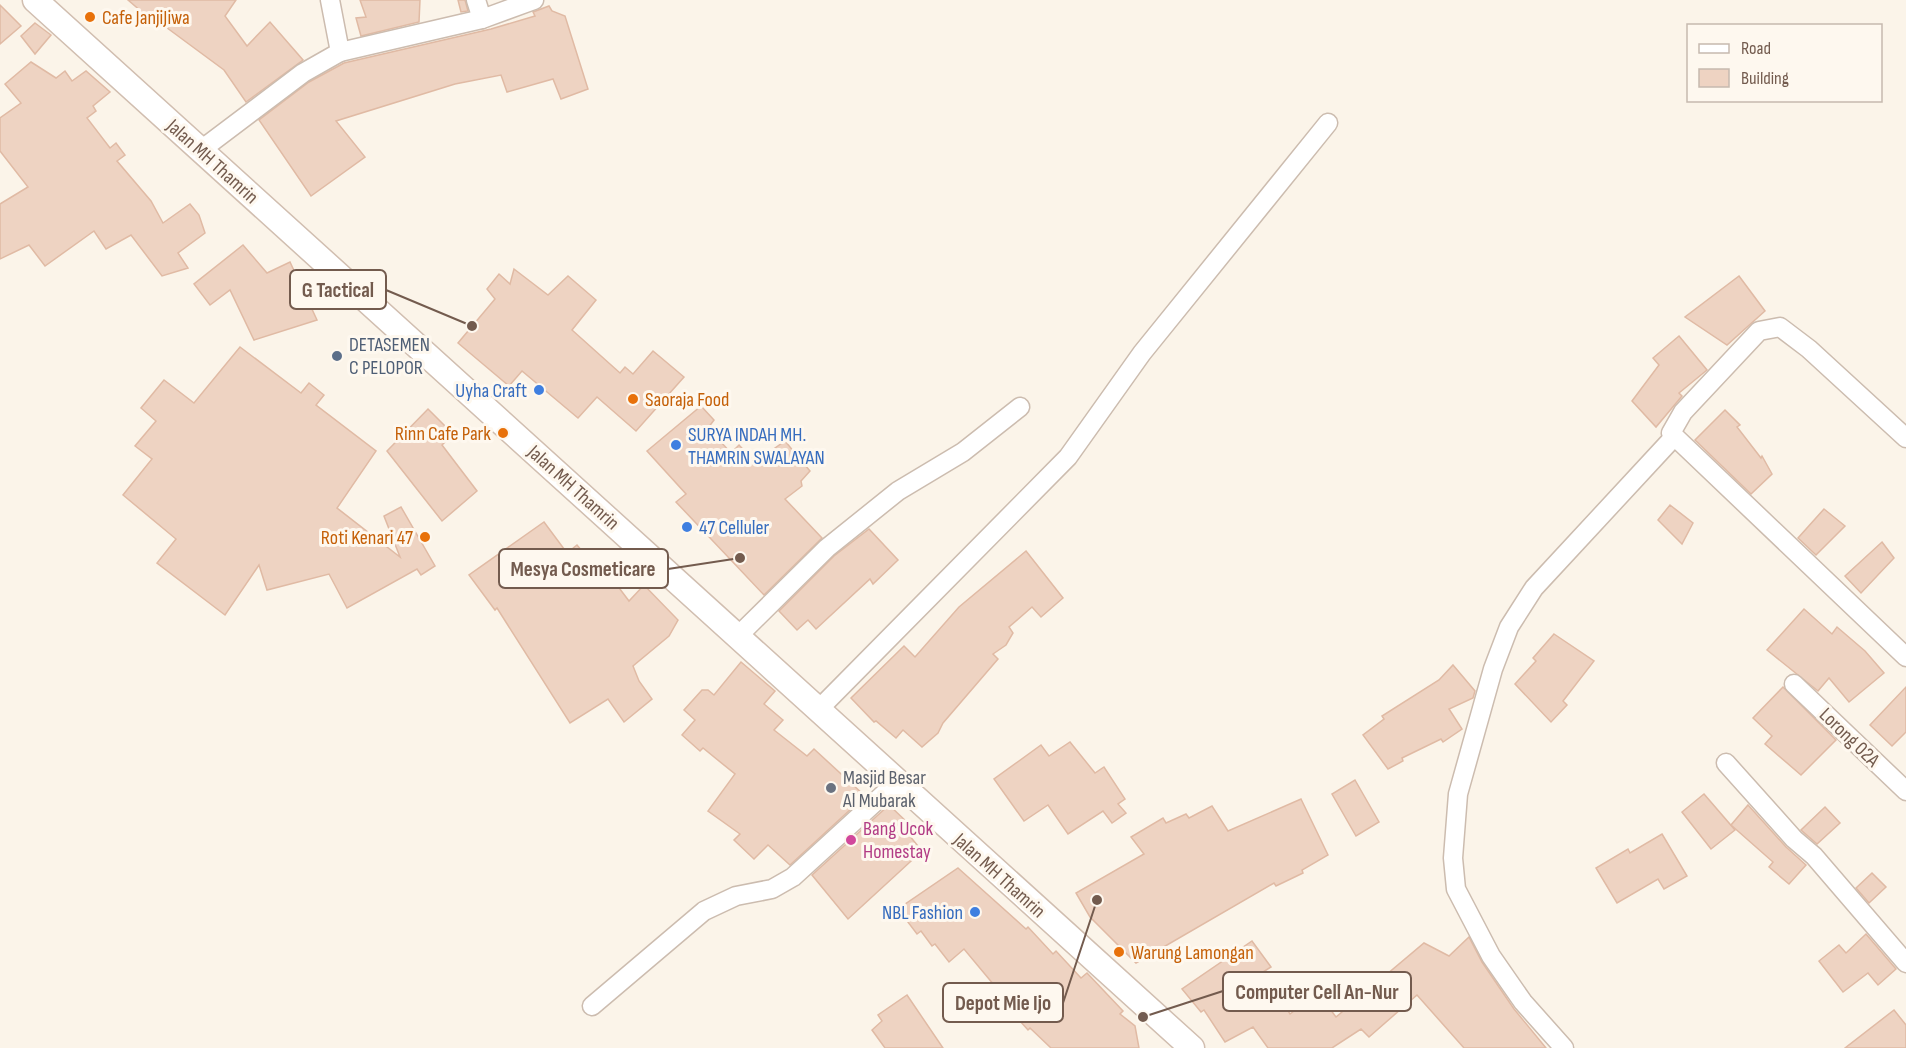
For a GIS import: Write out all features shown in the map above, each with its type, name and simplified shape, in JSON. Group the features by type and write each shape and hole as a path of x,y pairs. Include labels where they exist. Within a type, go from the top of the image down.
{"main road":[{"name":"Jalan MH Thamrin","path":"35,0 1192,1048"}],"street":[{"path":"330,0 340,52"},
{"path":"476,0 482,19"},
{"path":"201,150 303,73 340,52 482,19 534,0"},
{"path":"818,710 1068,457 1142,353 1328,123"},
{"path":"1906,438 1809,348 1780,327 1759,331 1683,412 1672,429 1673,438 1906,657"},
{"path":"738,636 836,541 898,491 963,453 1020,407"},
{"path":"1564,1048 1523,1002 1498,965 1456,890 1453,875 1458,795 1493,669 1509,627 1534,588 1673,438"},
{"name":"Lorong 02A","path":"1794,684 1906,791"},
{"path":"1726,763 1794,839 1814,856 1906,963"},
{"path":"592,1006 704,911 736,896 772,889 793,877 897,782"}],"building":[{"path":"128,0 236,0 225,16 247,46 270,22 303,60 246,102 224,70 159,22 157,25"},
{"path":"360,0 420,0 419,22 361,36 356,18 366,17"},
{"path":"458,0 465,0 468,11 461,12"},
{"path":"0,5 21,26 0,44"},
{"path":"549,6 552,11 565,16 588,89 561,99 553,79 507,92 501,75 455,84 336,121 365,157 311,196 259,120 309,82 344,63 491,29 535,16 533,12"},
{"path":"35,23 51,35 35,54 21,36"},
{"path":"31,62 56,78 65,71 72,81 86,71 110,92 93,106 96,111 87,118 110,148 116,143 125,155 117,161 151,201 163,223 190,204 199,215 205,233 178,253 188,268 162,276 131,235 106,249 94,231 45,266 29,245 0,259 0,204 28,187 0,151 0,118 21,103 5,84"},
{"path":"243,245 267,273 290,262 317,320 254,340 230,290 210,305 194,284"},
{"path":"514,269 548,295 568,276 596,300 572,330 620,373 625,367 633,374 653,351 684,377 636,431 597,397 578,418 522,371 509,386 458,343 495,299 487,289 499,274 510,284"},
{"path":"1739,276 1765,311 1727,345 1685,317"},
{"path":"1679,336 1707,370 1679,393 1682,396 1656,427 1632,401 1659,365 1653,358"},
{"path":"240,347 301,393 309,383 324,395 316,405 376,451 337,508 400,557 384,516 401,507 435,566 421,575 417,569 347,608 329,574 267,590 259,565 225,615 157,563 176,539 123,495 152,459 135,446 156,421 141,408 164,380 194,403"},
{"path":"701,406 714,420 708,428 731,453 739,445 755,462 785,441 810,471 801,481 802,486 785,499 822,538 764,595 676,502 686,494 647,451"},
{"path":"428,409 453,434 442,445 477,491 442,521 387,451"},
{"path":"1725,410 1740,425 1737,427 1761,458 1762,456 1772,474 1751,494 1695,440"},
{"path":"1670,505 1693,523 1682,544 1658,520"},
{"path":"1824,509 1845,526 1816,555 1798,538"},
{"path":"544,522 567,553 577,545 599,571 604,568 629,601 644,585 678,620 669,636 633,666 639,681 652,699 624,722 608,699 570,723 497,608 495,610 469,575"},
{"path":"869,529 898,560 873,584 870,579 816,629 808,620 797,630 779,611 834,556"},
{"path":"1882,542 1894,558 1861,593 1845,576"},
{"path":"1026,551 1063,598 1041,617 1032,607 1009,627 1013,633 1006,645 993,654 998,659 943,723 938,733 922,747 903,730 896,738 876,721 874,722 851,698 904,646 915,657 959,607"},
{"path":"1804,609 1832,634 1837,627 1865,651 1884,673 1849,702 1829,678 1818,691 1767,650"},
{"path":"1554,634 1594,661 1563,701 1567,705 1551,722 1515,684 1536,661 1533,658"},
{"path":"741,662 775,691 764,704 783,720 774,730 807,756 814,749 865,796 790,865 768,845 754,859 734,840 740,834 708,811 735,774 703,748 700,751 682,735 695,720 684,710 702,690 708,690 714,695"},
{"path":"1453,665 1475,691 1473,698 1449,709 1462,729 1443,742 1441,739 1402,758 1403,761 1388,769 1363,735 1384,719 1382,716 1439,680"},
{"path":"1783,687 1836,740 1801,775 1765,744 1772,736 1753,718"},
{"path":"1906,687 1906,732 1892,746 1870,725"},
{"path":"1070,742 1095,773 1104,767 1125,799 1118,804 1126,813 1112,823 1103,811 1068,834 1048,805 1024,821 994,779 1041,745 1049,756"},
{"path":"1355,780 1379,822 1356,836 1332,794"},
{"path":"1704,794 1735,830 1711,849 1682,812"},
{"path":"1301,799 1328,855 1302,870 1303,873 1276,886 1274,883 1136,963 1090,917 1076,893 1144,854 1131,837 1163,818 1166,823 1186,814 1189,818 1212,806 1228,831"},
{"path":"889,805 908,823 904,829 922,851 848,919 812,875"},
{"path":"1748,805 1786,847 1806,865 1789,884 1769,867 1773,862 1731,825"},
{"path":"1825,807 1840,823 1817,844 1801,830"},
{"path":"1662,834 1687,876 1664,889 1658,879 1617,903 1596,868 1628,849 1630,853"},
{"path":"958,868 1026,929 1028,927 1053,954 1056,951 1081,978 1087,973 1123,1011 1120,1014 1135,1026 1139,1048 1051,1048 1030,1028 1028,1030 996,994 999,991 964,949 949,962 935,944 932,946 921,931 917,934 898,909"},
{"path":"1872,873 1886,887 1869,903 1856,888"},
{"path":"1866,934 1896,969 1878,985 1868,973 1843,992 1819,961 1839,945 1846,953"},
{"path":"1469,937 1482,962 1514,1009 1546,1048 1464,1048 1417,995 1369,1037 1361,1029 1332,1048 1268,1048 1253,1027 1225,1042 1204,1010 1201,1012 1182,989 1252,941 1271,967 1263,972 1290,1014 1318,993 1336,1017 1424,943 1449,956"},
{"path":"907,995 943,1048 885,1048 872,1030 882,1021 878,1015"},
{"path":"1894,1010 1906,1025 1906,1048 1845,1048"}],"place":[{"name":"Cafe JanjiJiwa","path":"90,17"},
{"name":"G Tactical","path":"472,326"},
{"name":"DETASEMEN C PELOPOR","path":"337,356"},
{"name":"Uyha Craft","path":"539,390"},
{"name":"Saoraja Food","path":"633,399"},
{"name":"Rinn Cafe Park","path":"503,433"},
{"name":"SURYA INDAH MH. THAMRIN SWALAYAN","path":"676,445"},
{"name":"47 Celluler","path":"687,527"},
{"name":"Roti Kenari 47","path":"425,537"},
{"name":"Mesya Cosmeticare","path":"740,558"},
{"name":"Masjid Besar Al Mubarak","path":"831,788"},
{"name":"Bang Ucok Homestay","path":"851,840"},
{"name":"Depot Mie Ijo","path":"1097,900"},
{"name":"NBL Fashion","path":"975,912"},
{"name":"Warung Lamongan","path":"1119,952"},
{"name":"Computer Cell An-Nur","path":"1143,1017"}]}
